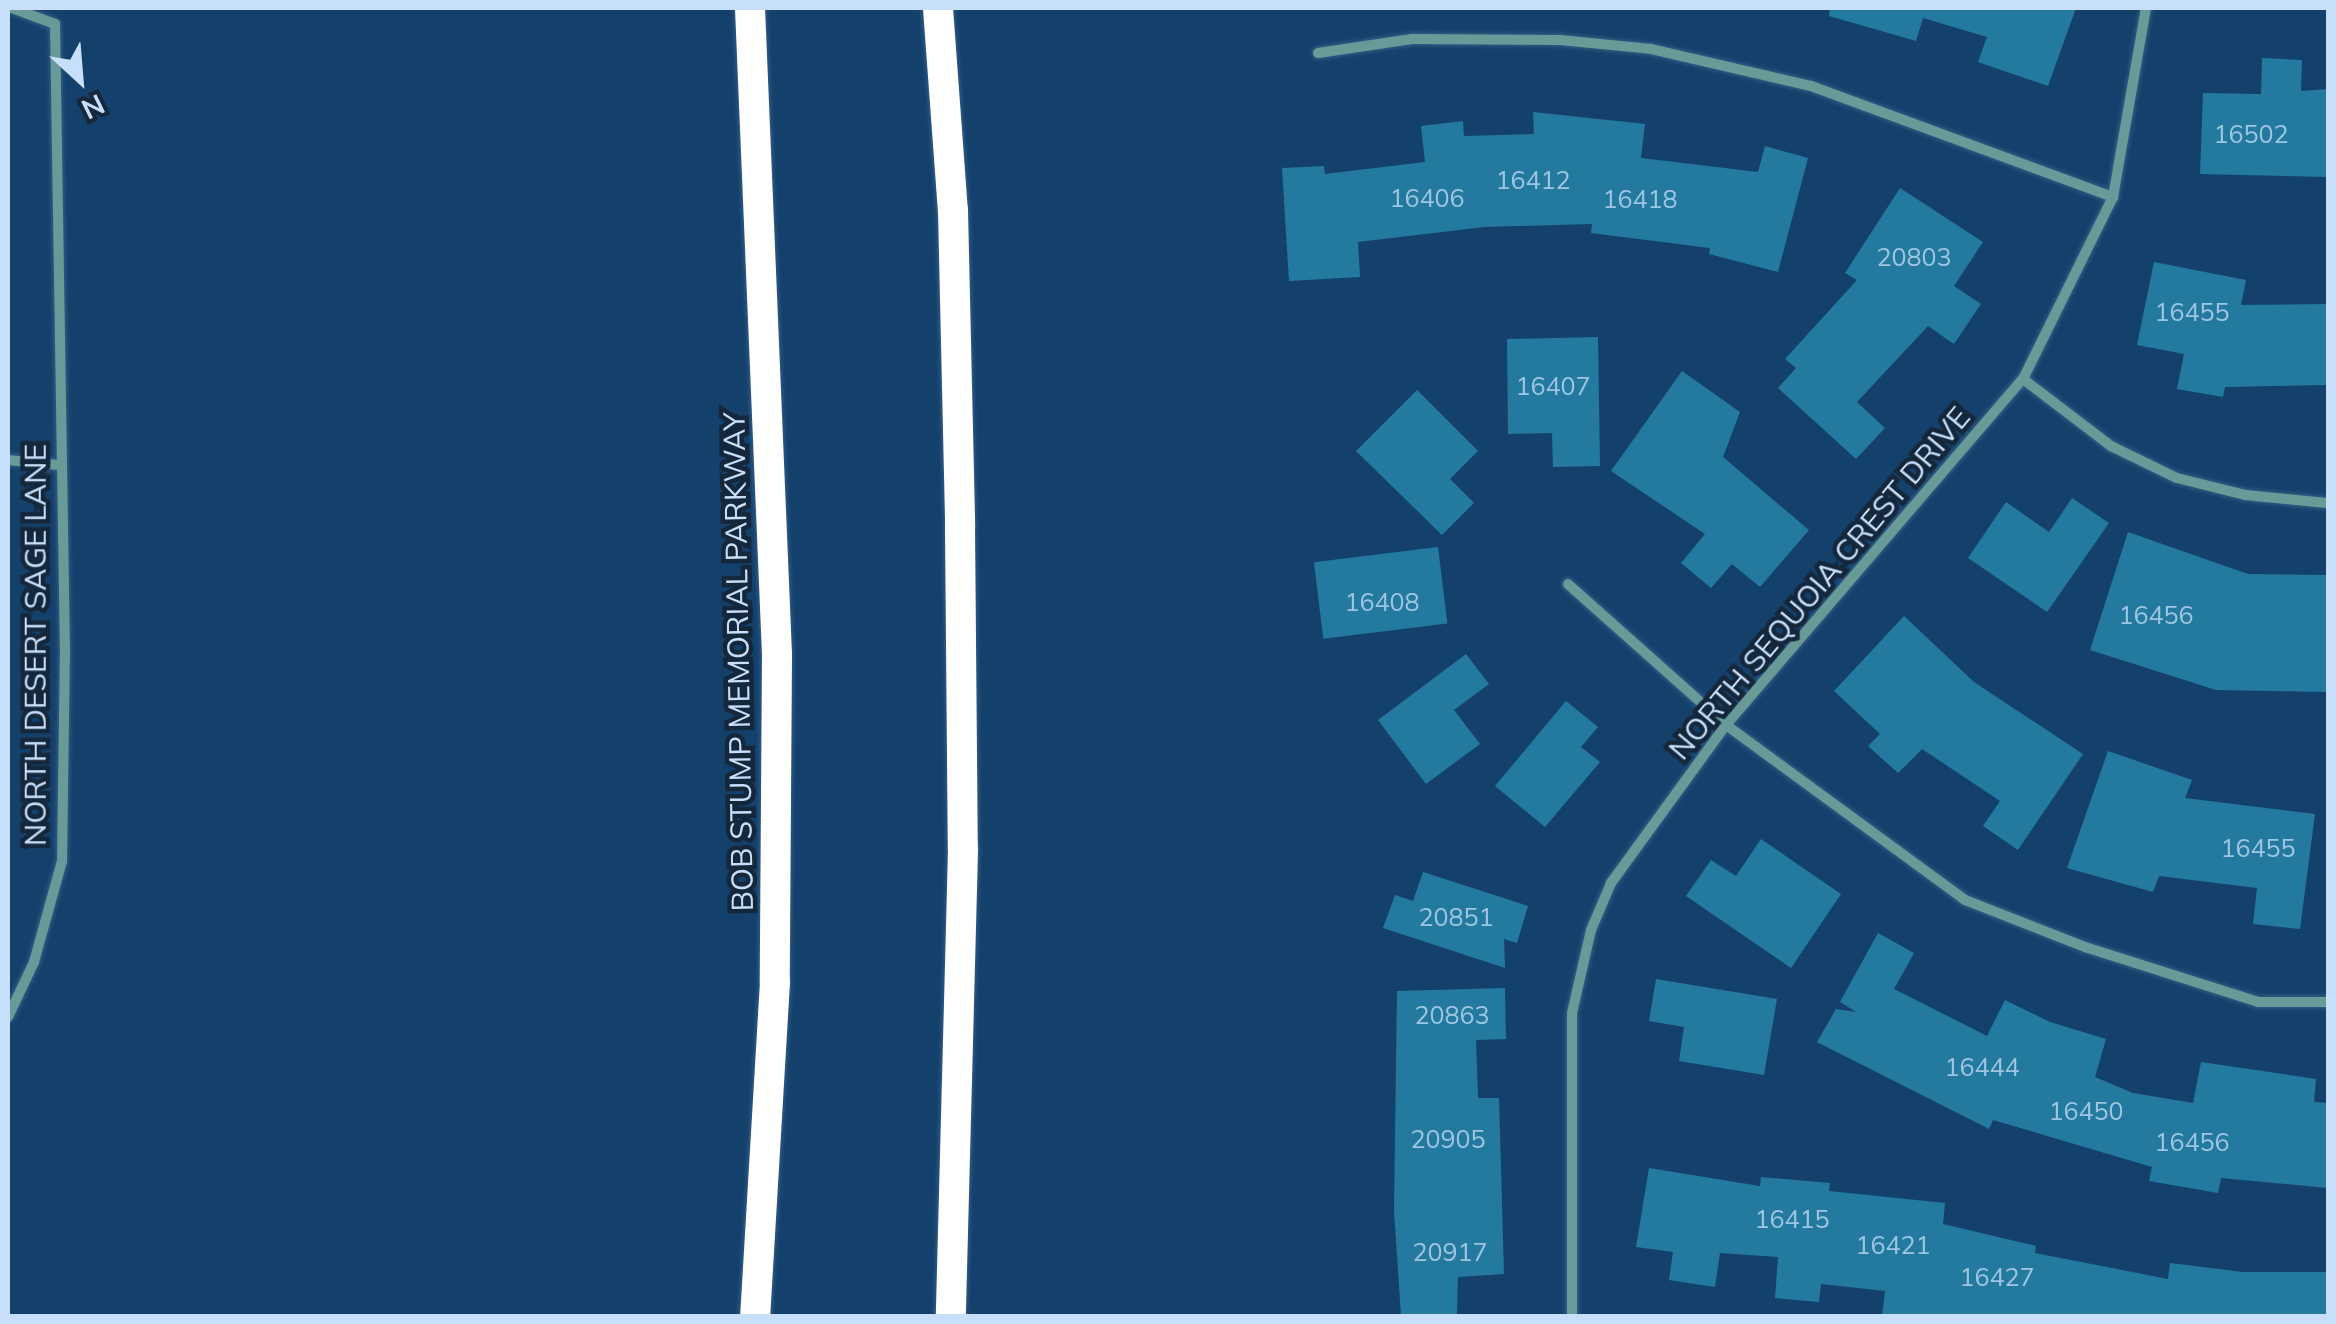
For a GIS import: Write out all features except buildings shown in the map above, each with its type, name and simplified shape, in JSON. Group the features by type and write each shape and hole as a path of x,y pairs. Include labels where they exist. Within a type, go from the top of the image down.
{"highway":[{"name":"BOB STUMP MEMORIAL PARKWAY","path":"750,8 777,655 775,982 755,1316"},
{"path":"938,8 953,210 960,528 963,850 951,1316"}],"street":[{"name":"NORTH DESERT SAGE LANE","path":"8,1016 34,962 62,861 55,24 12,8"},
{"name":"NORTH SEQUOIA CREST DRIVE","path":"1572,1316 1572,1013 1591,930 1611,883 1726,725 2023,379 2113,197 2146,8"},
{"path":"1318,52 1412,38 1560,40 1651,49 1811,86 2113,197"},
{"path":"2023,379 2111,446 2178,478 2245,495 2328,503"},
{"path":"8,460 59,465"},
{"path":"1568,584 1726,725 1965,900 2085,947 2258,1002 2328,1002"}]}
